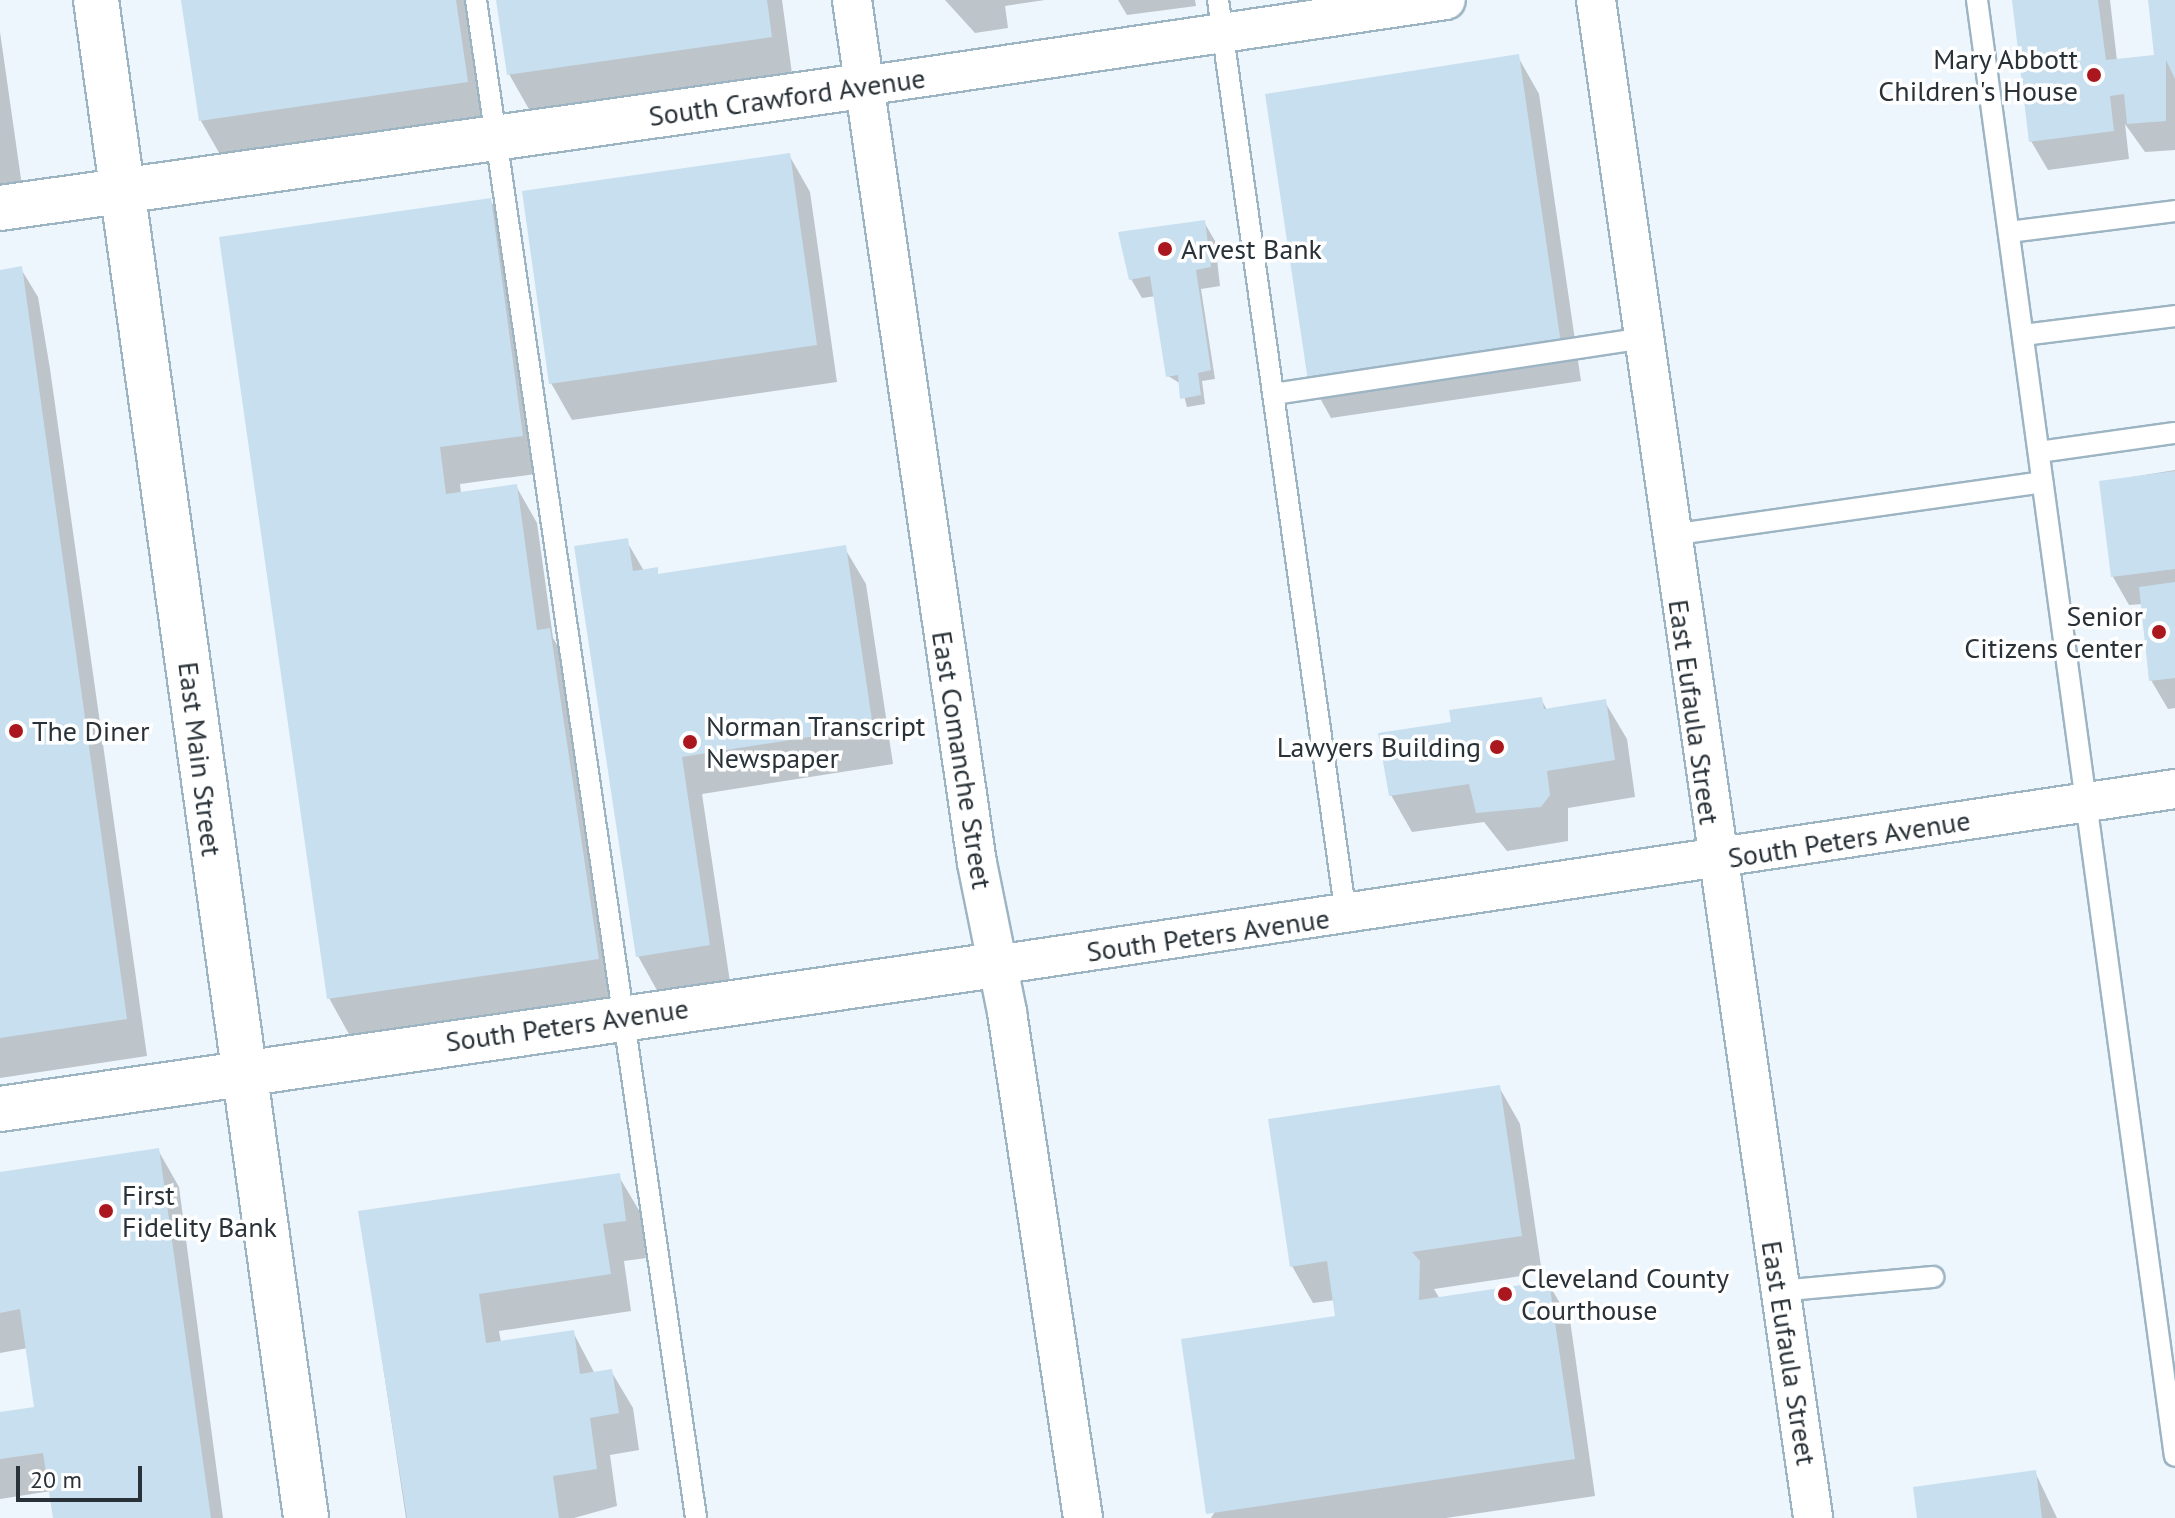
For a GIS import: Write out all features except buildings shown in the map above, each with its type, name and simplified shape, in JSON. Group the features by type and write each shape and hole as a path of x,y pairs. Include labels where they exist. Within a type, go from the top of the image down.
{"street":[{"name":"East Main Street","path":"96,0 127,191 241,1074 306,1518"},
{"name":"East Comanche Street","path":"852,0 996,965 1083,1518"},
{"name":"South Crawford Avenue","path":"0,208 863,86 1220,16 1446,0"},
{"name":"East Eufaula Street","path":"1596,0 1714,860 1813,1518"},
{"name":"South Peters Avenue","path":"0,1109 621,1015 1346,915 2175,789"}],"lane":[{"path":"476,0 696,1518"},
{"path":"1977,0 2175,1456"},
{"path":"1220,16 1346,915"},
{"path":"2009,232 2175,211"},
{"path":"2023,335 2175,316"},
{"path":"1274,394 1644,338"},
{"path":"2039,452 2175,433"},
{"path":"1671,535 2042,482"},
{"path":"1779,1291 1933,1277"}],"place":[{"name":"Mary Abbott Children's House","path":"2094,75"},
{"name":"Arvest Bank","path":"1165,249"},
{"name":"Senior Citizens Center","path":"2159,632"},
{"name":"The Diner","path":"16,731"},
{"name":"Norman Transcript Newspaper","path":"690,742"},
{"name":"Lawyers Building","path":"1497,747"},
{"name":"First Fidelity Bank","path":"106,1211"},
{"name":"Cleveland County Courthouse","path":"1505,1294"}]}
